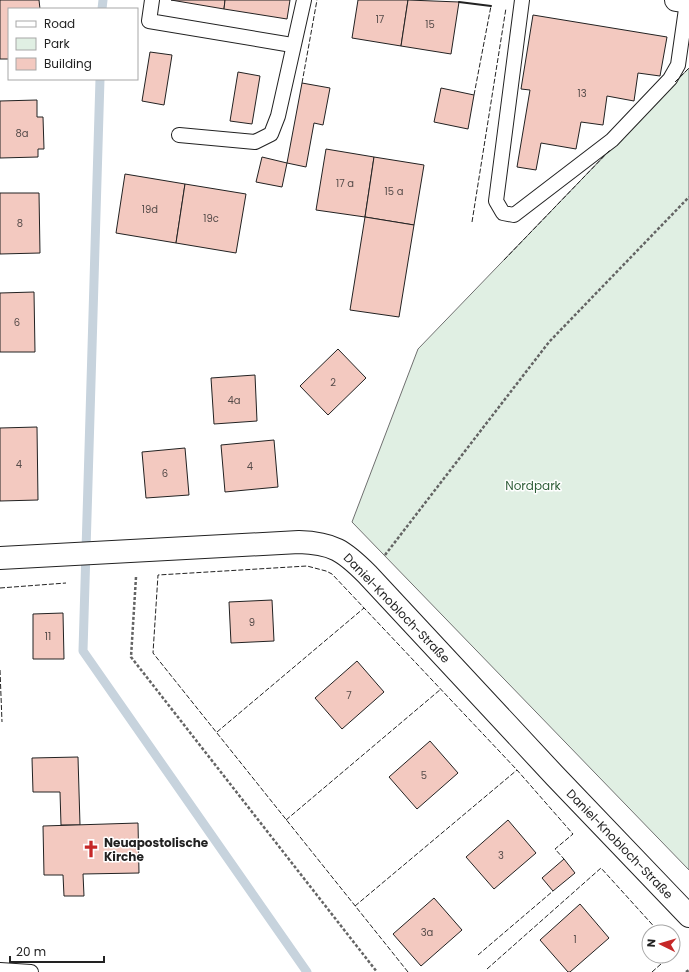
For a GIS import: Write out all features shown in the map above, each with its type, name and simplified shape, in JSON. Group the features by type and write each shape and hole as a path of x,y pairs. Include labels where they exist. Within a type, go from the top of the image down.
{"street":[{"name":"Daniel-Knobloch-Straße","path":"0,558 313,542 337,548 348,554 555,776 689,916"}],"lane":[{"path":"152,0 149,21 292,45"},
{"path":"179,135 255,142 271,134 278,116 292,45 304,0"},
{"path":"522,0 496,201 503,213 514,215 612,140 670,79 678,65 684,1"},
{"path":"0,970 31,972"}],"path":[{"path":"367,574 382,559 549,342 689,197"},
{"path":"129,552 131,657 377,972"}],"green space":[{"name":"Nordpark","path":"689,68 689,870 352,522 418,349"}],"building":[{"path":"0,0 39,0 40,8 8,8 8,59 0,59"},
{"path":"171,0 225,0 224,9"},
{"path":"225,0 290,0 287,19 224,9"},
{"path":"358,0 408,0 401,46 352,38"},
{"path":"408,0 459,2 451,54 401,46"},
{"path":"533,15 667,37 660,76 638,73 634,101 607,96 603,125 581,122 576,149 541,143 536,170 517,167 530,90 521,89"},
{"path":"150,52 172,55 164,105 142,101"},
{"path":"238,72 260,76 252,124 230,121"},
{"path":"302,83 330,88 323,125 314,123 306,167 287,163"},
{"path":"441,88 474,95 468,129 434,122"},
{"path":"37,100 37,117 43,117 44,149 38,149 38,157 0,158 0,101"},
{"path":"326,149 374,157 365,217 316,210"},
{"path":"262,157 287,163 282,187 256,182"},
{"path":"374,157 424,165 414,225 365,217"},
{"path":"125,174 185,184 176,243 116,233"},
{"path":"185,184 246,194 236,253 176,243"},
{"path":"0,193 39,193 40,253 0,254"},
{"path":"365,217 414,225 399,317 350,310"},
{"path":"34,292 35,352 0,352 0,293"},
{"path":"338,349 366,378 328,415 300,386"},
{"path":"255,375 257,421 214,424 211,378"},
{"path":"37,427 38,500 0,501 0,428"},
{"path":"274,440 278,487 225,492 221,445"},
{"path":"185,448 189,495 146,498 142,452"},
{"path":"272,600 274,641 231,643 229,602"},
{"path":"63,613 64,659 33,659 33,614"},
{"path":"357,661 384,692 342,729 315,698"},
{"path":"430,741 458,773 417,809 389,777"},
{"path":"78,757 80,825 61,825 60,792 33,792 32,758"},
{"path":"508,820 536,853 494,889 466,857"},
{"name":"Neuapostolische Kirche","path":"138,823 139,873 83,874 84,896 64,896 63,875 44,875 43,826"},
{"path":"564,859 575,873 553,891 542,878"},
{"path":"434,898 462,930 421,966 393,934"},
{"path":"580,904 609,938 570,972 568,972 540,940"}],"waterway":[{"path":"102,8 103,0"},
{"path":"100,80 83,651 307,972"}],"fence":[{"path":"302,83 317,0"},
{"path":"474,95 491,6"},
{"path":"472,222 506,8"},
{"path":"675,82 689,68"},
{"path":"504,260 610,150"},
{"path":"408,972 153,653 158,575 307,566 332,574 517,770 573,834 555,849 564,859"},
{"path":"0,588 66,583"},
{"path":"217,732 364,608"},
{"path":"0,670 2,722"},
{"path":"286,820 441,689"},
{"path":"355,906 517,770"},
{"path":"487,969 601,868 652,924"},
{"path":"478,955 553,891"},
{"path":"652,972 661,964"}],"wall":[{"path":"459,2 491,6"}],"place":[{"name":"Neuapostolische Kirche","path":"91,849"}]}
